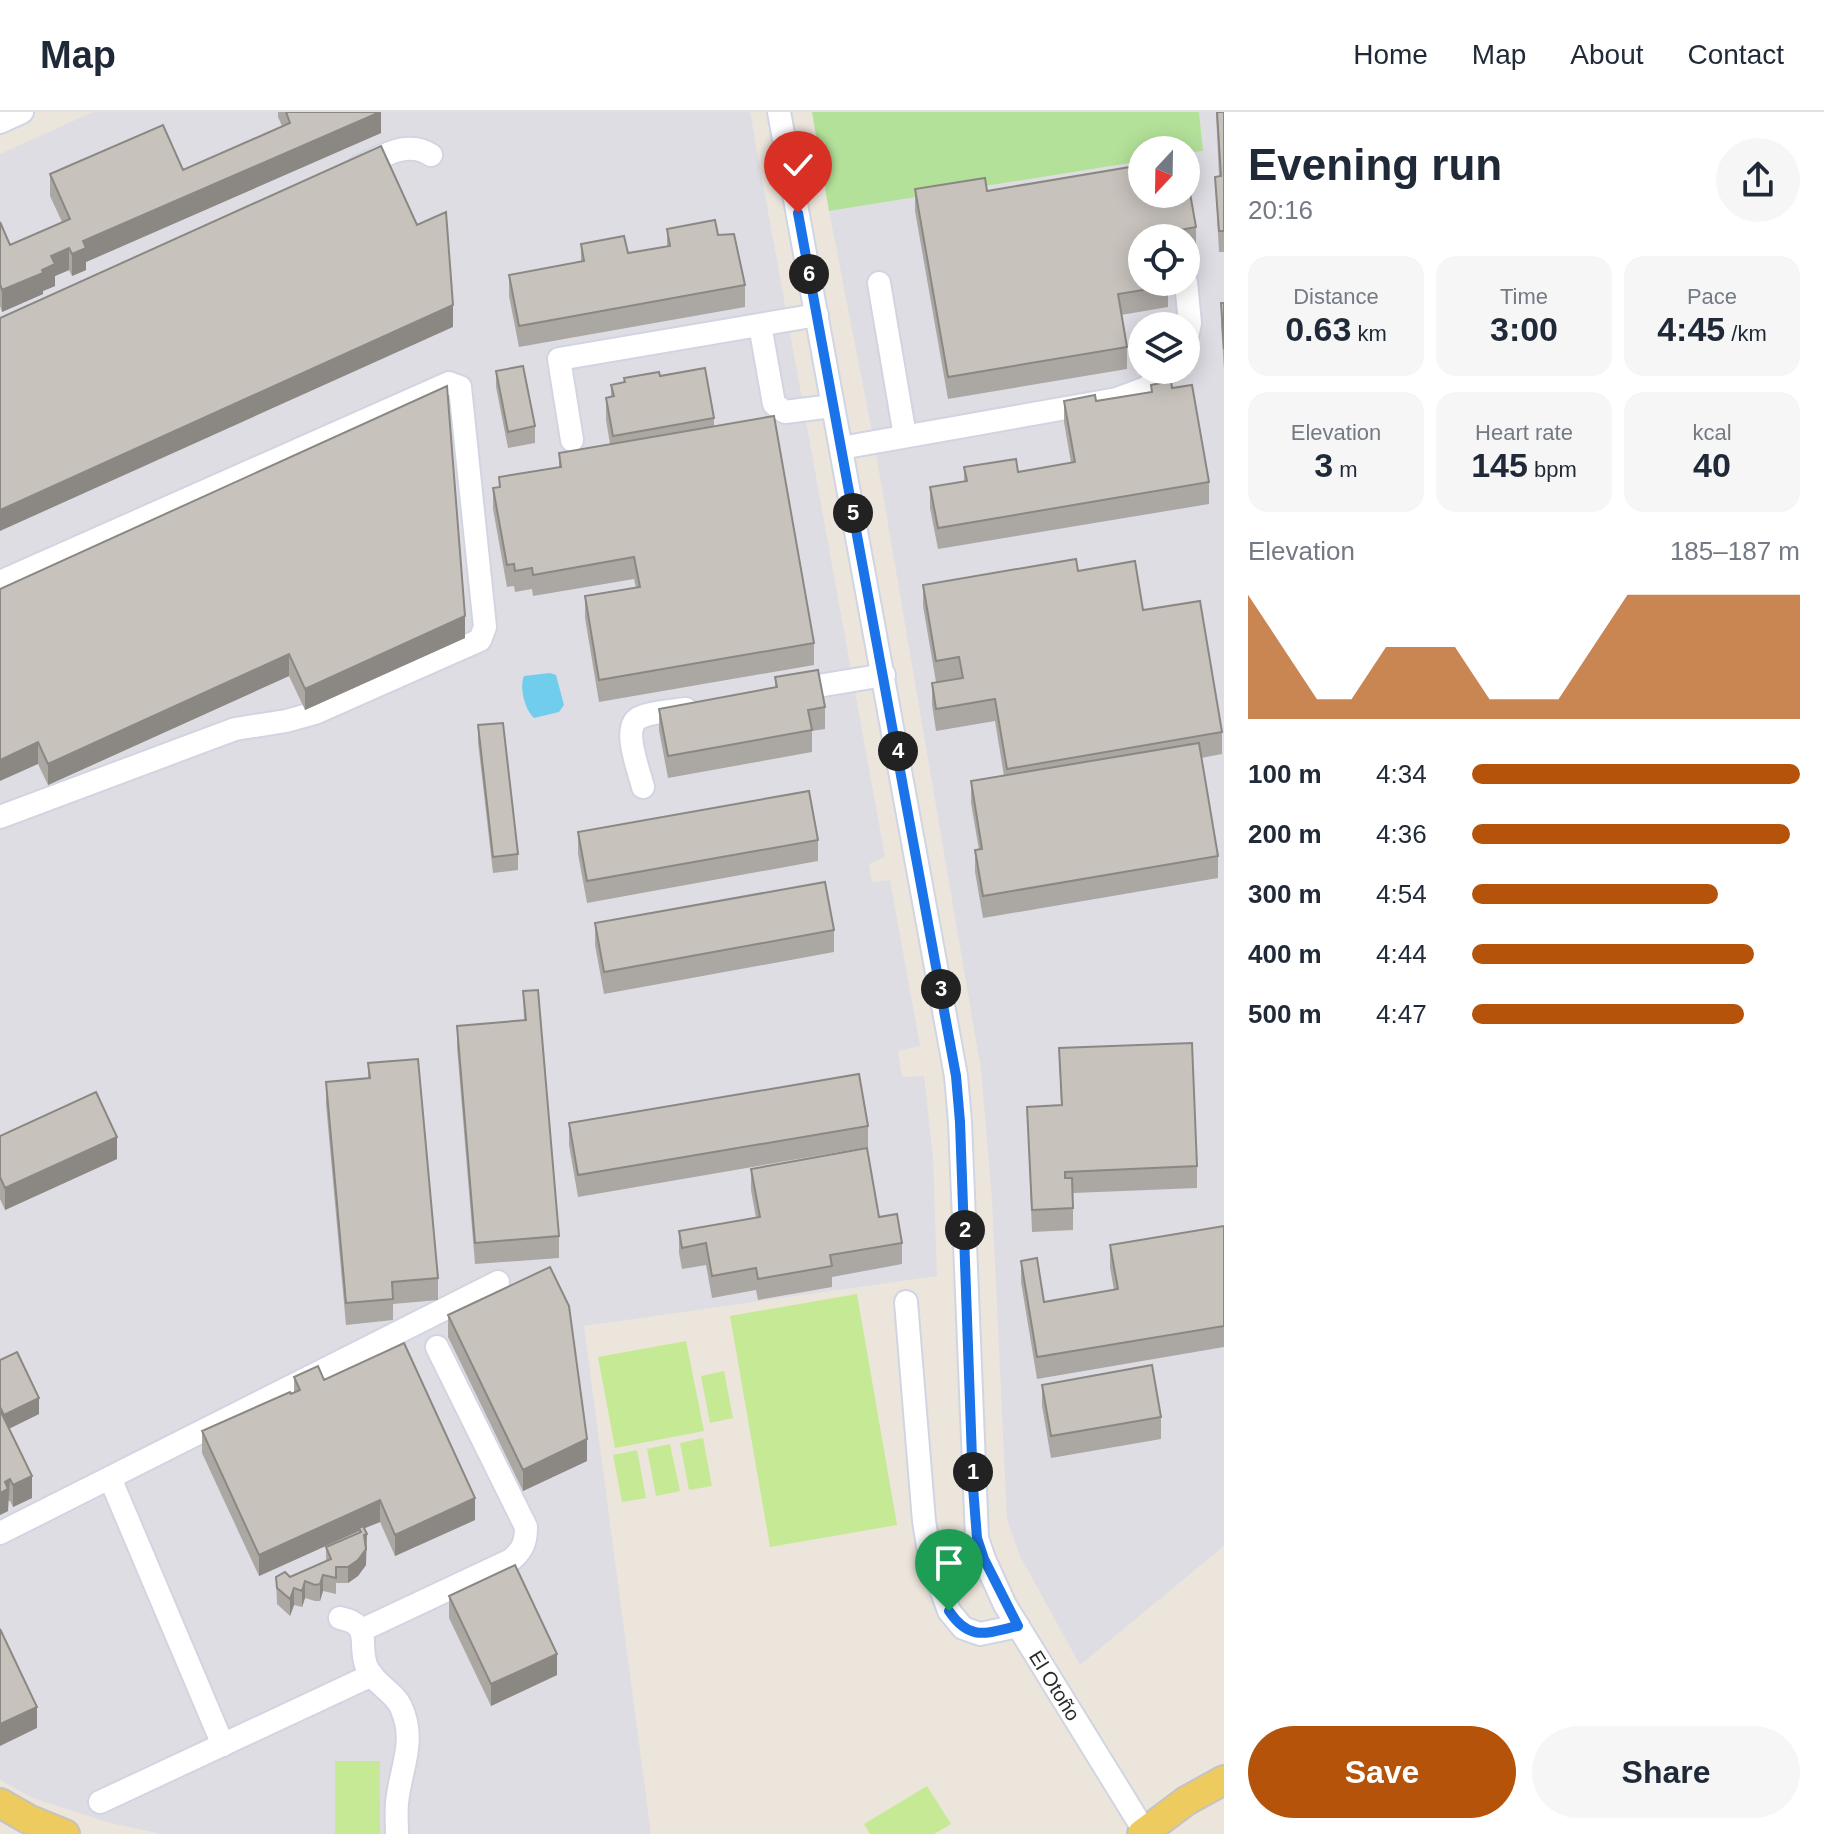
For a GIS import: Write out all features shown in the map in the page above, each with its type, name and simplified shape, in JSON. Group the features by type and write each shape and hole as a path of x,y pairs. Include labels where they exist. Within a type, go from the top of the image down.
{"main road":[{"path":"1143,1833 1188,1800 1224,1780"},
{"path":"0,1803 65,1834"}],"street":[{"path":"0,122 22,112"},
{"name":"El Otoño","path":"779,112 884,675 958,1096 977,1538 984,1559 1018,1626 1143,1833"},
{"path":"343,174 400,148 417,148 431,155"},
{"path":"879,283 905,436"},
{"path":"572,440 559,359 817,315"},
{"path":"760,325 774,404 785,412 832,406"},
{"path":"0,582 449,383 460,387 485,627 480,640 315,713 225,732 0,817"},
{"path":"841,448 1117,399 1151,384"},
{"path":"778,693 884,675"},
{"path":"643,787 629,732 634,722 641,717 702,706"},
{"path":"0,1533 498,1282"},
{"path":"906,1302 924,1521 930,1558 949,1611 963,1628 980,1634 1018,1626"},
{"path":"362,1630 511,1560 526,1540 526,1527 437,1347"},
{"path":"110,1478 223,1745"},
{"path":"340,1618 353,1621 362,1630 366,1665 400,1704 409,1729 408,1756 397,1803 397,1834"},
{"path":"100,1802 372,1675"}],"shaded area":[{"path":"93,112 750,112 885,857 869,864 872,882 890,880 920,1046 898,1051 902,1077 924,1076 933,1157 937,1276 584,1326 651,1834 162,1834 110,1823 33,1798 0,1780 0,154"},
{"path":"1199,112 1224,112 1224,1546 1080,1665 1021,1558 1007,1520 992,1199 981,1070 874,442 829,211 1128,163 1128,208 1200,208 1200,151 1203,150"}],"green space":[{"path":"812,112 1199,112 1203,151 1200,151 1200,136 1128,136 1128,163 829,211"},
{"path":"857,1294 897,1525 770,1547 730,1316"},
{"path":"686,1341 704,1431 615,1448 598,1357"},
{"path":"724,1371 733,1418 710,1423 701,1376"},
{"path":"703,1438 712,1486 689,1490 680,1443"},
{"path":"670,1444 680,1491 656,1496 647,1449"},
{"path":"637,1450 646,1498 622,1502 613,1455"},
{"path":"335,1761 380,1761 380,1834 335,1834"},
{"path":"927,1786 951,1824 934,1834 870,1834 864,1824"}],"water":[{"path":"556,675 564,705 559,712 534,718 524,698 524,676"}],"building":[{"path":"286,112 380,112 83,241 86,248 72,254 69,248 51,256 55,264 42,270 43,273 2,290 0,222 10,245 70,219 50,174 163,125 183,170 290,123"},
{"path":"1217,112 1224,112 1224,231 1219,231 1215,177 1221,176"},
{"path":"381,146 417,225 446,212 453,305 0,510 0,318"},
{"path":"1128,167 1128,208 1193,208 1195,224 1128,224 1128,292 1118,294 1127,347 948,377 915,189 985,178 987,191"},
{"path":"715,220 718,235 734,234 745,285 519,326 509,275 584,261 581,244 624,236 628,253 670,246 667,229"},
{"path":"1221,303 1224,303 1224,349"},
{"path":"523,366 535,426 508,432 496,371"},
{"path":"705,368 714,418 613,436 606,398 614,396 611,385 625,382 624,378 659,372 660,376"},
{"path":"1171,384 1172,388 1192,385 1209,482 938,528 930,487 967,481 964,467 1016,459 1018,472 1075,462 1064,401 1095,395 1096,401 1152,392 1151,385"},
{"path":"447,386 465,616 305,689 289,654 48,764 38,742 0,760 0,589"},
{"path":"774,416 814,643 599,680 585,596 640,587 634,557 533,575 532,568 515,571 514,564 507,565 493,488 500,487 499,477 561,467 559,453"},
{"path":"1076,559 1078,571 1135,561 1143,610 1200,601 1222,732 1007,769 995,699 936,709 932,683 963,678 959,657 936,661 923,585"},
{"path":"818,670 825,707 808,710 812,730 668,756 659,709 777,687 775,677"},
{"path":"503,723 518,854 493,857 478,725"},
{"path":"1199,743 1218,856 983,896 975,850 982,849 971,781"},
{"path":"809,791 818,840 587,881 578,832"},
{"path":"825,882 834,930 604,972 595,923"},
{"path":"538,990 559,1236 475,1243 457,1026 526,1020 523,991"},
{"path":"1192,1043 1197,1166 1065,1172 1065,1178 1072,1178 1073,1208 1032,1210 1027,1107 1062,1105 1059,1048"},
{"path":"418,1059 438,1278 392,1282 393,1299 346,1303 326,1082 370,1078 368,1063"},
{"path":"859,1074 868,1126 578,1175 569,1123"},
{"path":"96,1092 117,1137 5,1188 0,1177 0,1136"},
{"path":"867,1148 879,1217 897,1214 902,1243 830,1255 832,1266 758,1279 756,1268 712,1276 706,1243 682,1248 679,1231 760,1217 751,1169"},
{"path":"1224,1226 1224,1326 1037,1357 1021,1261 1037,1258 1044,1302 1118,1289 1110,1245"},
{"path":"550,1267 569,1306 587,1439 523,1470 448,1315"},
{"path":"404,1343 475,1498 395,1535 380,1500 259,1555 202,1431 300,1390 294,1377 318,1366 324,1380"},
{"path":"17,1352 39,1398 4,1415 0,1407 0,1360"},
{"path":"1152,1365 1161,1417 1051,1436 1042,1385"},
{"path":"0,1410 32,1476 13,1485 10,1479 5,1482 8,1489 0,1493"},
{"path":"363,1526 367,1534 364,1535 366,1549 348,1567 336,1567 336,1578 323,1575 320,1584 315,1585 305,1581 302,1591 294,1588 290,1599 277,1588 276,1577 285,1572 290,1577 331,1559 326,1547 361,1532 359,1528"},
{"path":"515,1565 557,1654 491,1684 449,1596"},
{"path":"0,1629 37,1707 0,1724"}],"route":[{"path":"798,213 956,1076 977,1538 1005,1605 1018,1626 980,1634 970,1632 949,1611"}]}
